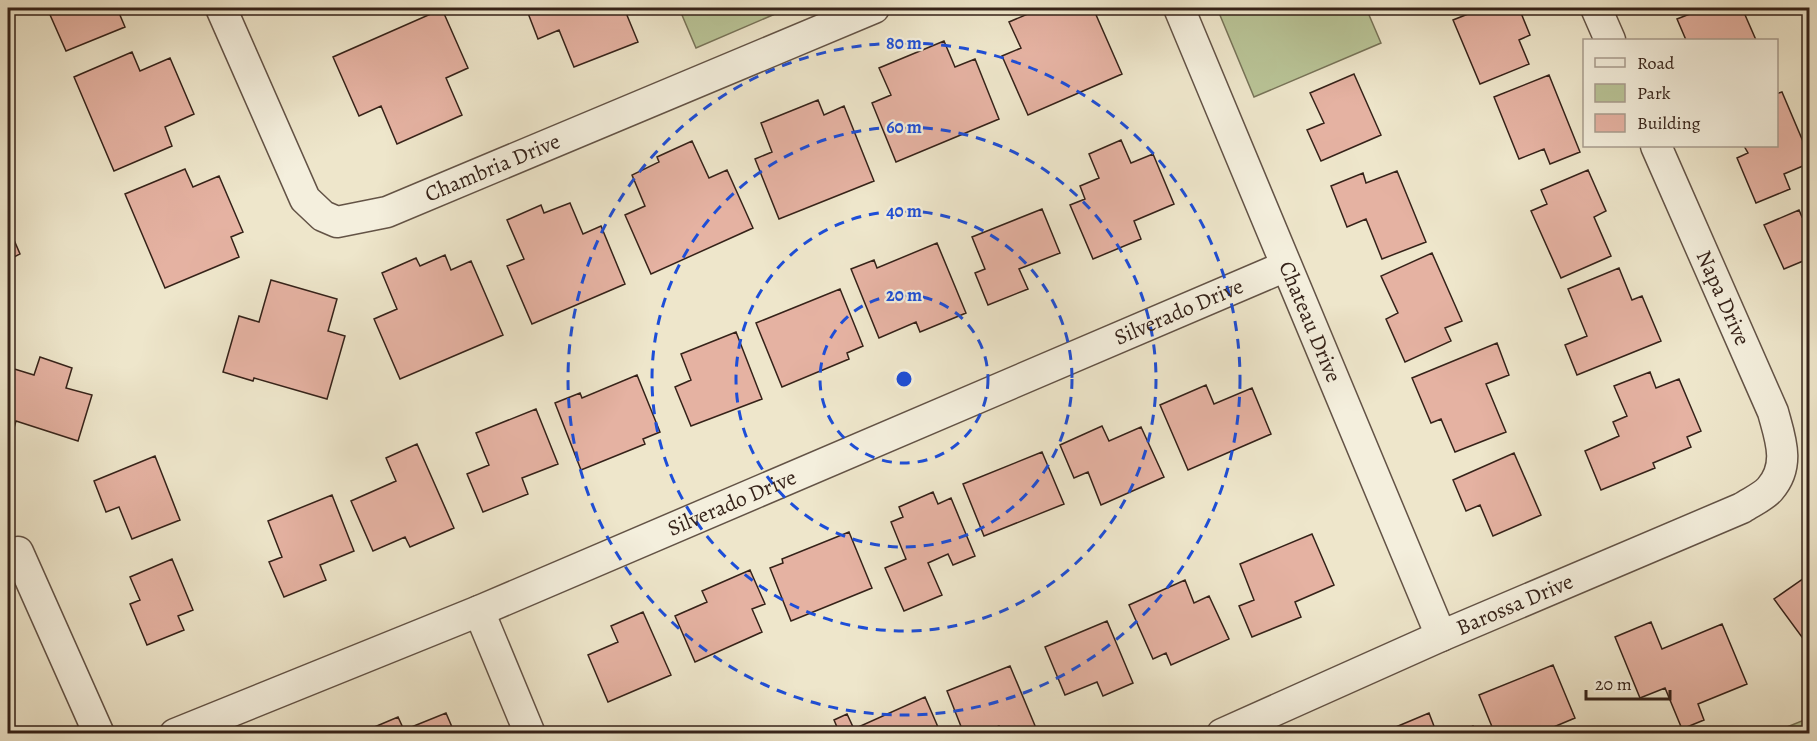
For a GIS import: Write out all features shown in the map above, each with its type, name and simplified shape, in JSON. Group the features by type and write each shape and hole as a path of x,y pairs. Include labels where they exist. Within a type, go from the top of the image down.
{"street":[{"name":"Chambria Drive","path":"221,8 305,199 323,216 337,222 387,212 874,8"},
{"name":"Chateau Drive","path":"1179,8 1441,636"},
{"path":"1596,8 1610,39"},
{"name":"Napa Drive","path":"1656,147 1773,412 1784,453"},
{"name":"Silverado Drive","path":"175,734 479,611 1286,266"},
{"name":"Barossa Drive","path":"1222,734 1441,636 1742,508 1770,489 1779,473 1784,453"},
{"path":"18,552 99,734"},
{"path":"479,611 530,734"}],"green space":[{"path":"679,8 789,8 696,48"},
{"path":"1217,8 1366,8 1381,43 1254,97"},
{"path":"1809,718 1809,733 1772,733"}],"building":[{"path":"47,8 117,8 125,27 66,51"},
{"path":"526,8 624,8 638,42 574,67 559,30 538,39"},
{"path":"1042,8 1070,8 1071,10 1093,8 1122,74 1028,115 1002,56 1021,48 1009,22"},
{"path":"1477,8 1519,8 1530,35 1519,40 1529,64 1480,84 1453,20 1478,10"},
{"path":"1705,8 1742,8 1756,39 1686,39 1677,19"},
{"path":"442,9 468,68 446,78 462,115 397,144 381,106 359,116 333,57"},
{"path":"944,41 955,67 975,59 999,119 896,162 872,103 891,95 879,68"},
{"path":"132,52 140,71 170,58 194,114 165,127 172,146 114,171 74,77"},
{"path":"1354,74 1381,135 1321,161 1307,130 1324,123 1310,93"},
{"path":"1549,75 1580,152 1550,164 1544,149 1519,159 1494,97"},
{"path":"1782,92 1810,158 1810,163 1784,174 1790,189 1756,203 1737,158 1748,153 1745,147 1778,147 1778,93"},
{"path":"818,100 824,115 844,106 874,181 779,219 755,159 772,152 761,123"},
{"path":"1121,140 1131,163 1153,154 1174,204 1134,221 1141,239 1093,259 1070,205 1085,199 1080,186 1099,178 1089,154"},
{"path":"692,141 709,178 727,170 753,228 651,274 625,215 645,206 632,175 659,162 657,157"},
{"path":"185,169 193,187 219,176 243,232 231,237 239,257 165,288 125,194"},
{"path":"1588,170 1606,211 1594,217 1611,256 1561,278 1531,211 1547,204 1541,190"},
{"path":"1397,171 1426,242 1382,259 1366,219 1347,227 1331,186 1363,173 1366,183"},
{"path":"570,203 583,234 601,226 625,284 532,324 507,266 524,259 507,220 541,205 544,213"},
{"path":"1042,209 1060,253 1019,269 1028,289 988,305 975,273 985,269 972,237"},
{"path":"1799,210 1802,217 1810,214 1810,262 1808,259 1784,269 1764,225"},
{"path":"8,226 20,254 8,260"},
{"path":"937,243 966,313 920,332 916,322 879,338 851,269 874,260 877,268"},
{"path":"1432,253 1462,321 1445,328 1451,341 1405,362 1386,319 1398,313 1381,276"},
{"path":"445,255 451,270 471,261 503,335 400,379 374,319 397,309 382,273 416,258 420,266"},
{"path":"1619,268 1632,300 1642,296 1661,341 1577,375 1565,345 1587,336 1568,289"},
{"path":"271,280 337,299 328,331 345,336 327,399 254,378 253,381 223,372 239,316 259,322"},
{"path":"840,289 863,346 847,353 849,359 782,387 756,323"},
{"path":"736,332 762,399 691,426 675,387 691,380 681,354"},
{"path":"1497,343 1509,375 1486,384 1506,432 1455,452 1441,419 1431,423 1412,378"},
{"path":"40,357 72,368 66,388 92,395 78,441 16,421 14,428 8,426 8,367 34,375"},
{"path":"1650,372 1656,388 1679,379 1701,431 1687,437 1691,447 1653,463 1655,468 1601,490 1585,451 1619,436 1613,422 1627,416 1614,386"},
{"path":"637,375 660,432 643,439 645,444 581,470 555,403 580,393 582,398"},
{"path":"1206,385 1214,404 1252,388 1271,434 1188,470 1160,405"},
{"path":"536,409 558,464 522,478 528,494 483,512 467,474 489,465 476,433"},
{"path":"1102,426 1109,441 1141,427 1164,477 1101,505 1088,472 1074,478 1060,445"},
{"path":"417,444 454,528 410,547 405,537 373,551 351,501 396,481 386,458"},
{"path":"1042,452 1064,504 984,536 963,484"},
{"path":"1514,453 1541,515 1493,536 1480,505 1466,511 1453,480"},
{"path":"155,456 180,520 132,539 119,507 106,512 94,481"},
{"path":"933,492 938,504 951,498 975,556 953,565 948,554 928,563 942,595 904,611 885,568 906,559 891,522 903,517 899,507"},
{"path":"332,495 354,551 320,565 326,580 284,597 269,562 282,557 268,521"},
{"path":"849,532 872,588 791,621 770,568 783,563 782,559"},
{"path":"1312,534 1334,585 1295,602 1301,617 1252,637 1239,606 1254,600 1240,564"},
{"path":"172,559 193,610 178,616 184,630 147,645 130,604 140,600 130,577"},
{"path":"750,570 765,604 752,609 762,632 695,662 675,616 707,602 702,591"},
{"path":"1810,574 1810,648 1774,599"},
{"path":"1185,580 1194,603 1209,596 1229,639 1171,665 1166,653 1153,659 1129,605"},
{"path":"643,612 671,675 608,702 588,655 618,642 611,626"},
{"path":"1107,621 1133,683 1103,696 1097,682 1065,695 1045,647"},
{"path":"1651,622 1662,649 1722,624 1747,684 1698,704 1704,720 1682,729 1665,688 1640,698 1615,637"},
{"path":"1553,665 1575,718 1537,734 1495,734 1479,695"},
{"path":"1010,666 1036,728 1023,734 1003,734 999,726 980,734 964,734 947,691"},
{"path":"925,697 941,734 840,734 834,720 847,714 854,729"},
{"path":"446,713 455,734 366,734 365,731 398,717 404,730"},
{"path":"1429,713 1437,734 1385,734 1384,732"},
{"path":"1473,726 1476,734 1456,734"}]}
